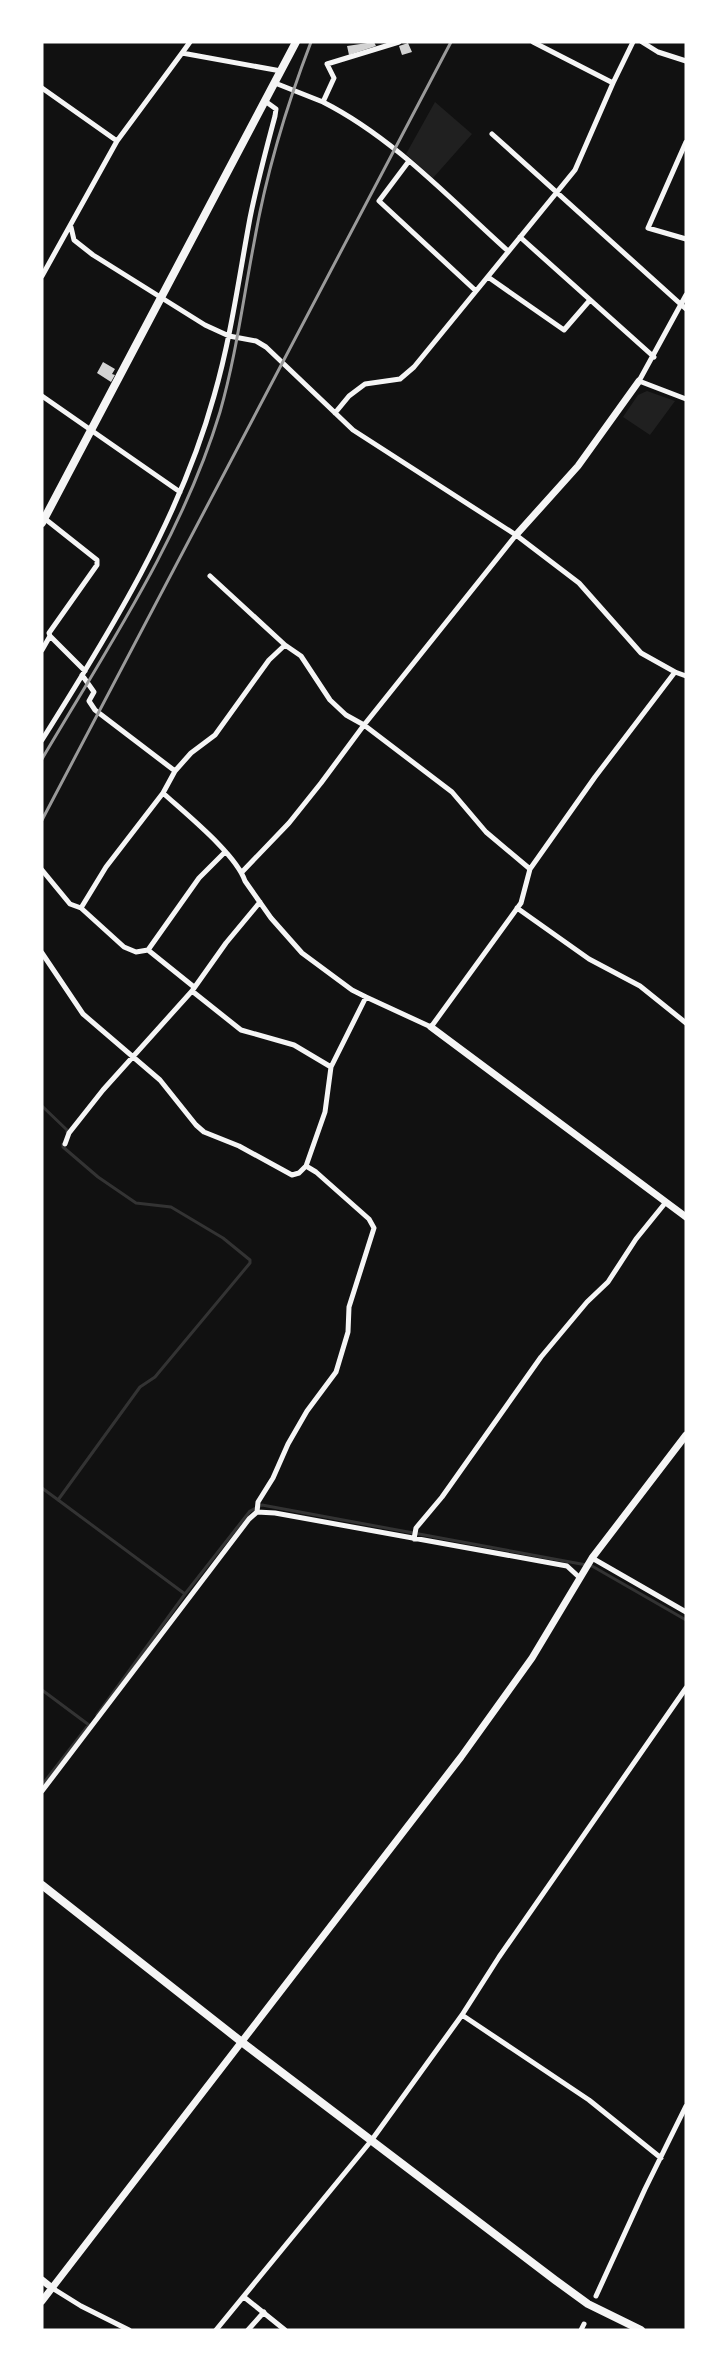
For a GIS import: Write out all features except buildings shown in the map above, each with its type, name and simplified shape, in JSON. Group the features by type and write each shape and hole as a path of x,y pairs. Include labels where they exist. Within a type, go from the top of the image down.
{"main road":[{"path":"43,521 296,42"},
{"path":"42,1885 243,2043 588,2304 641,2330"}],"street":[{"path":"42,276 117,141 189,42"},
{"path":"323,102 334,78 327,64 399,42"},
{"path":"533,42 613,83"},
{"path":"335,413 365,384 400,378 414,367 557,192 577,166 633,42"},
{"path":"642,42 658,52 686,61"},
{"path":"182,53 281,71"},
{"path":"275,83 353,117 409,161 508,251"},
{"path":"42,88 117,141"},
{"path":"42,740 84,673 144,565 180,492 212,404 229,336 255,194 275,116 276,109 265,100"},
{"path":"492,134 684,306"},
{"path":"686,142 648,228 686,239"},
{"path":"409,161 379,201 477,291"},
{"path":"71,227 75,240 93,255 205,325 229,336 256,342 266,347 353,430 516,535 579,583 641,652 686,676"},
{"path":"520,237 654,357"},
{"path":"488,277 564,330 590,300"},
{"path":"242,872 289,823 516,535 578,466 639,381 684,306 686,295"},
{"path":"639,381 686,399"},
{"path":"42,396 180,492"},
{"path":"42,650 50,636 49,633 97,565 97,560 43,521"},
{"path":"210,576 285,645 301,656 330,700 346,715 364,725 452,792 486,832 530,869"},
{"path":"50,636 84,673 94,692 89,701 95,710 175,771"},
{"path":"81,908 106,867 164,793 175,771 190,753 215,735 269,660 285,645"},
{"path":"431,1027 521,903 530,869 595,777 675,672"},
{"path":"164,793 225,852 242,872 260,902 287,938 302,953 352,990 431,1027 686,1216"},
{"path":"42,870 70,904 81,908 124,947 136,952 148,950 199,878 225,852"},
{"path":"65,1144 69,1133 133,1055 193,989 260,902"},
{"path":"517,908 589,959 640,986 686,1023"},
{"path":"148,950 236,1027 252,1034 294,1045 331,1067"},
{"path":"42,953 82,1014 160,1080 196,1125 204,1132 239,1146 292,1175 299,1173 306,1166 324,1112 331,1067 366,997"},
{"path":"42,1791 249,1519 257,1512 258,1502 273,1478 288,1444 307,1411 336,1372 348,1332 349,1306 374,1228 369,1219 306,1166"},
{"path":"414,1539 416,1528 442,1497 541,1357 587,1302 608,1282 636,1239 666,1202"},
{"path":"42,2301 243,2043 461,1757 532,1658 592,1558 686,1435"},
{"path":"257,1512 275,1513 567,1566 580,1578"},
{"path":"592,1558 686,1612"},
{"path":"216,2330 371,2141 462,2015 499,1957 686,1688"},
{"path":"462,2015 589,2100 661,2158"},
{"path":"596,2296 686,2106"},
{"path":"42,2280 81,2306 129,2330"},
{"path":"244,2297 285,2330"},
{"path":"248,2330 264,2312"}],"shaded area":[{"path":"435,102 472,134 433,178 406,154"},
{"path":"647,391 675,401 650,435 623,417 638,395"}],"waterway":[{"path":"42,1106 67,1132"},
{"path":"58,1500 140,1387 155,1377 250,1263 250,1260 223,1238 171,1207 136,1203 98,1177 63,1147 63,1144"},
{"path":"42,1488 185,1594"},
{"path":"97,1715 185,1594 250,1511 262,1505 592,1566 686,1620"},
{"path":"42,1690 89,1725"},
{"path":"42,1785 87,1727"}],"railway":[{"path":"42,759 142,590 185,503 204,458 220,412 231,370 259,217 271,166 293,91 311,42"},
{"path":"42,820 451,42"}]}
